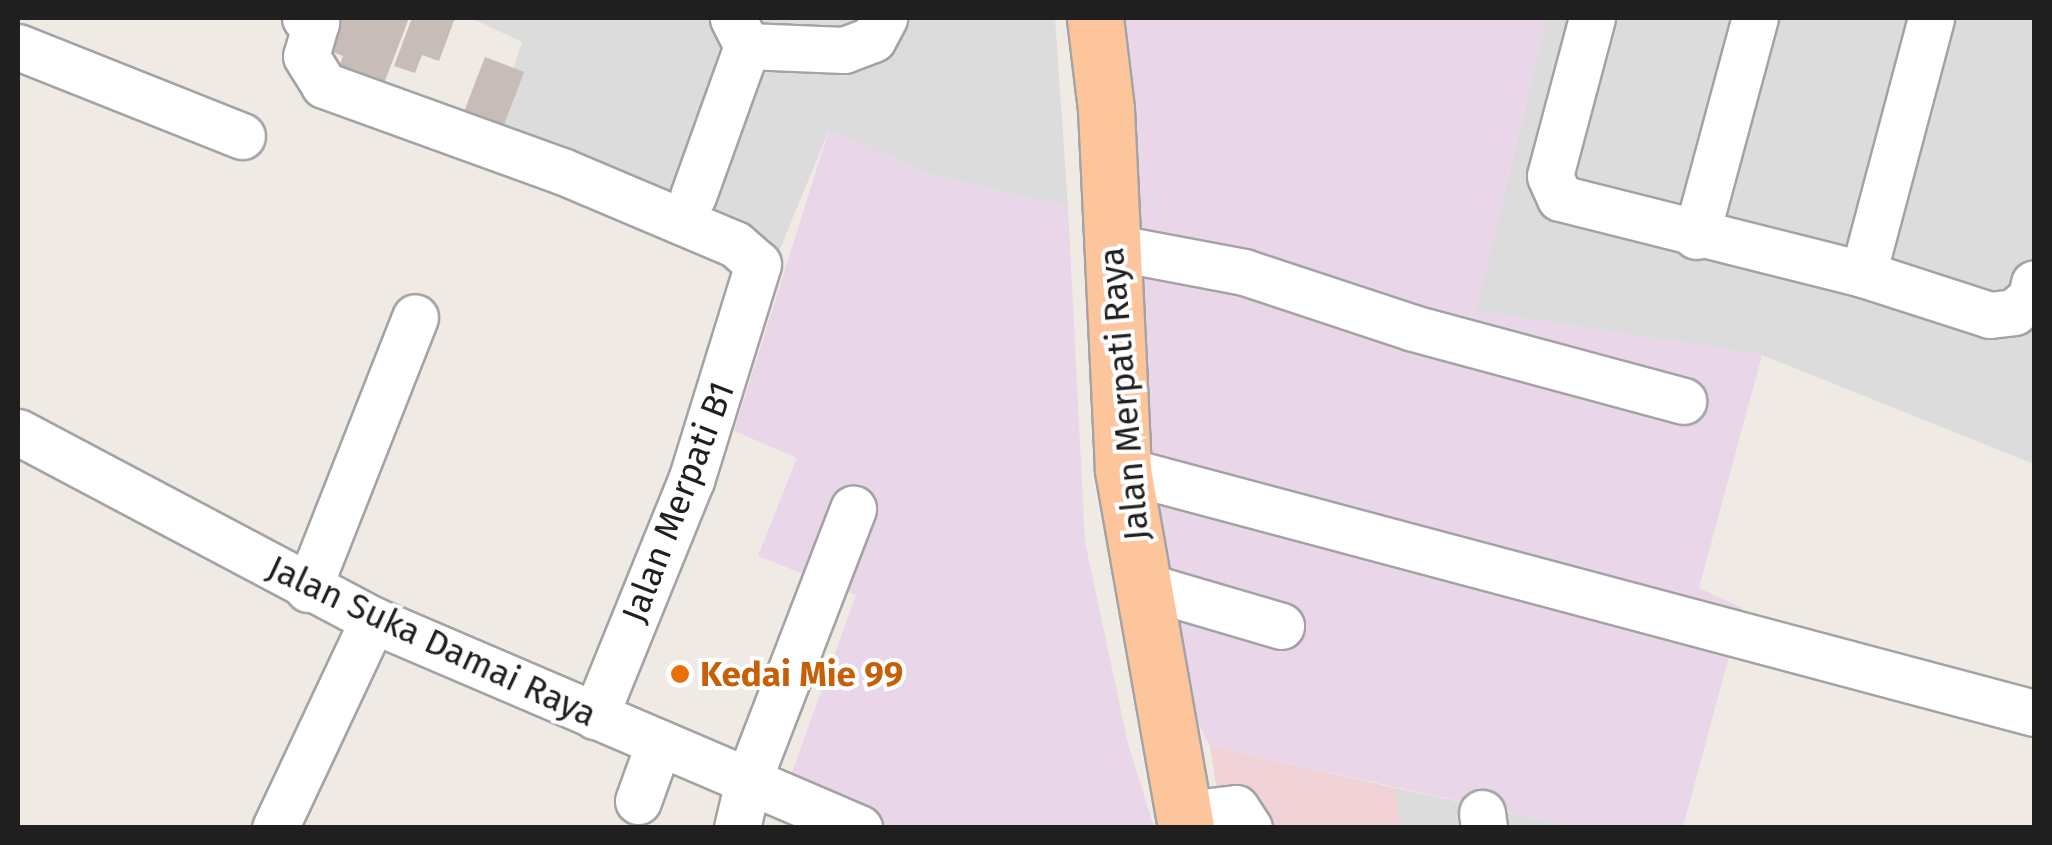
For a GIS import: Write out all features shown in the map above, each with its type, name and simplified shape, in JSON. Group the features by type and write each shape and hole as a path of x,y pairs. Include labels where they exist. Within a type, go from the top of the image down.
{"main road":[{"name":"Jalan Merpati Raya","path":"1094,18 1112,247 1123,470 1185,820"}],"street":[{"name":"Jalan Merpati B1","path":"305,18 316,22 306,56 324,85 562,171 735,244 758,264 756,285 691,480 595,716"},
{"path":"693,196 740,32 844,50 873,40 884,18"},
{"path":"1592,18 1550,176 1560,198 1696,236 1863,274 1990,315 2024,297"},
{"path":"1696,236 1755,18"},
{"path":"1863,274 1931,18"},
{"path":"18,48 242,136"},
{"path":"1112,247 1244,272 1413,328 1682,401"},
{"path":"308,589 415,317"},
{"name":"Jalan Suka Damai Raya","path":"18,432 308,589 373,620 858,828"},
{"path":"1123,470 2034,713"},
{"path":"737,828 748,780 854,509"},
{"path":"1142,585 1281,626"},
{"path":"275,828 373,620"},
{"path":"638,802 659,743"},
{"path":"1185,820 1236,808 1248,828"}],"shaded area":[{"path":"471,18 1055,18 1068,207 926,173 829,130 771,271 486,150 522,42"},
{"path":"1109,18 1547,18 1475,311 1762,355 1699,588 1742,608 1683,827 1576,827 1210,746 1176,681 1141,393"},
{"path":"1547,18 2034,18 2034,464 1762,355 1475,311"},
{"path":"829,130 926,173 1068,207 1085,542 1128,744 1154,827 852,827 782,800 856,595 758,556 797,458 734,431"},
{"path":"1210,746 1395,788 1576,827 1223,827"},
{"path":"1210,746 1395,788 1401,827 1223,827"}],"building":[{"path":"333,18 409,18 380,94 335,78 343,56 322,48"},
{"path":"412,18 455,18 439,61 422,55 415,73 394,66"},
{"path":"485,57 524,72 500,136 461,120"}],"place":[{"name":"Kedai Mie 99","path":"680,674"}]}
